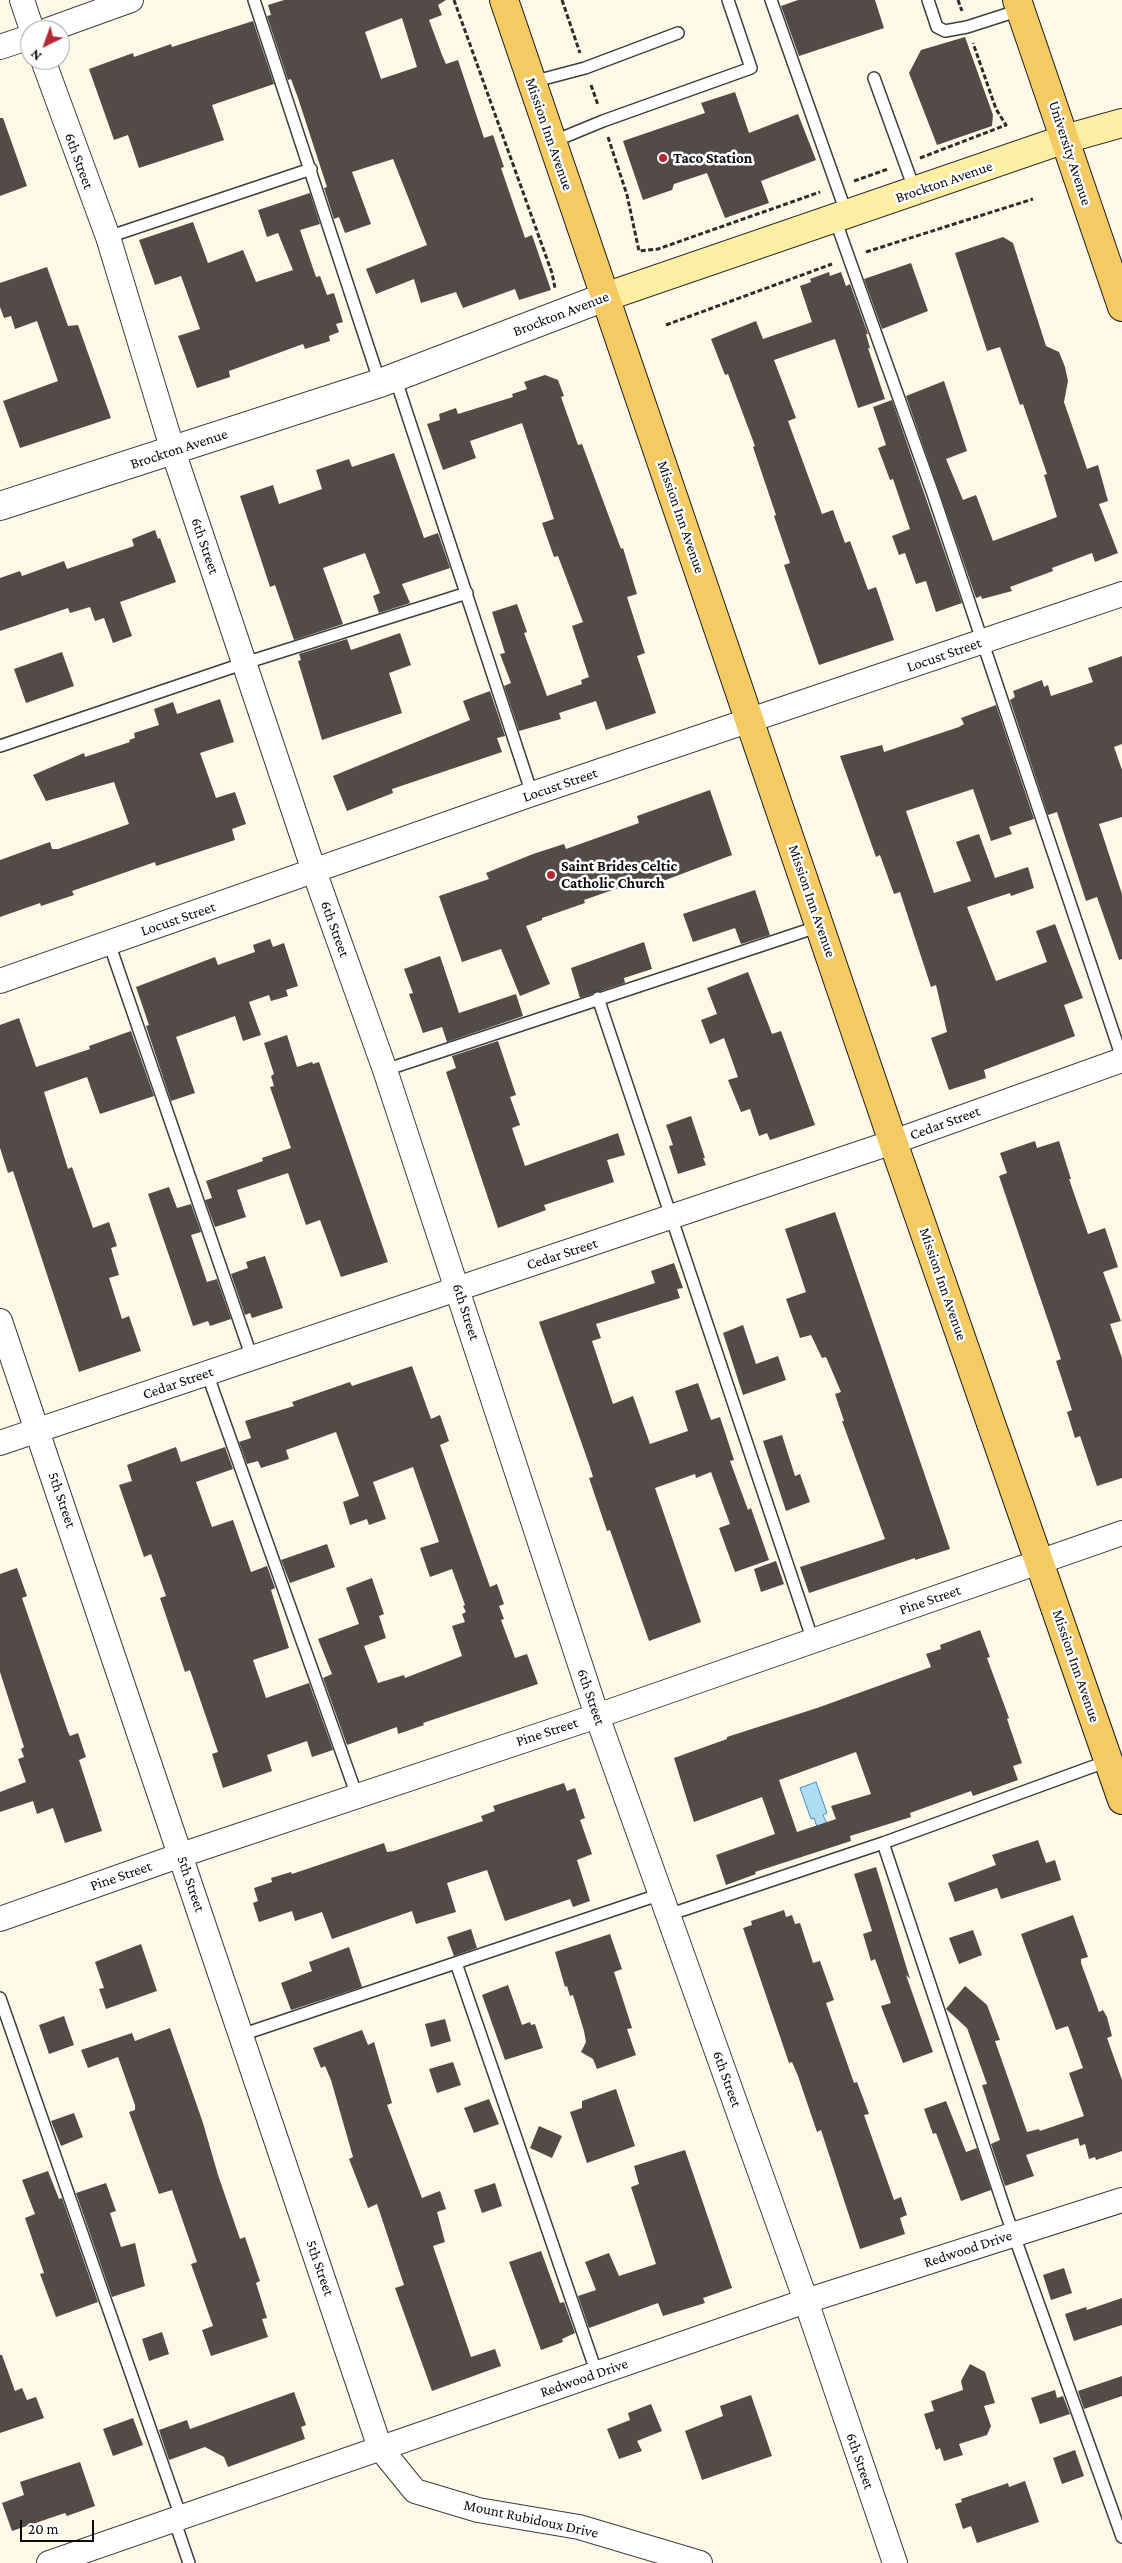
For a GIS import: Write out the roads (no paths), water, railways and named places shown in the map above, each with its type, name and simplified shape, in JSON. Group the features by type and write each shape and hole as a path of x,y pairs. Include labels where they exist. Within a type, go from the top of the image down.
{"main road":[{"name":"Mission Inn Avenue","path":"504,0 893,1142 1122,1800"},
{"name":"University Avenue","path":"1019,5 1122,307"},
{"name":"Brockton Avenue","path":"605,297 916,192 1066,139 1122,123"}],"street":[{"path":"22,0 29,20"},
{"path":"70,22 131,0"},
{"path":"0,46 20,39"},
{"name":"6th Street","path":"46,70 108,237 173,451 314,872 386,1070 597,1716 806,2302 894,2563"},
{"name":"Brockton Avenue","path":"0,506 388,380 605,297"},
{"name":"Locust Street","path":"0,981 532,794 1122,594"},
{"name":"Cedar Street","path":"0,1443 893,1142 1122,1059"},
{"name":"5th Street","path":"0,1321 380,2448"},
{"name":"Pine Street","path":"0,1919 181,1855 597,1716 1122,1533"},
{"name":"Redwood Drive","path":"49,2563 806,2302 1122,2200"},
{"name":"Mount Rubidoux Drive","path":"380,2448 414,2491 478,2510 580,2526 700,2563"}],"lane":[{"path":"254,0 311,169 467,593 532,794"},
{"path":"552,142 603,121 751,68 728,0"},
{"path":"771,0 836,187 841,217 1122,1059"},
{"path":"928,0 937,27 946,31 967,27 1019,5"},
{"path":"532,82 585,68 678,33"},
{"path":"874,78 916,192"},
{"path":"108,237 311,169"},
{"path":"0,746 245,663 467,593"},
{"path":"386,1070 598,998 820,926"},
{"path":"109,943 252,1358"},
{"path":"598,998 813,1641"},
{"path":"207,1373 357,1796"},
{"path":"241,2035 456,1963 883,1843 1108,1761"},
{"path":"883,1843 1014,2234 1122,2537"},
{"path":"456,1963 597,2374"},
{"path":"0,1998 178,2518 189,2563"}],"water":[{"path":"816,1782 827,1813 823,1815 827,1824 817,1827 814,1818 811,1819 800,1788"}],"place":[{"name":"Taco Station","path":"663,158"},
{"name":"Saint Brides Celtic Catholic Church","path":"551,875"}]}
